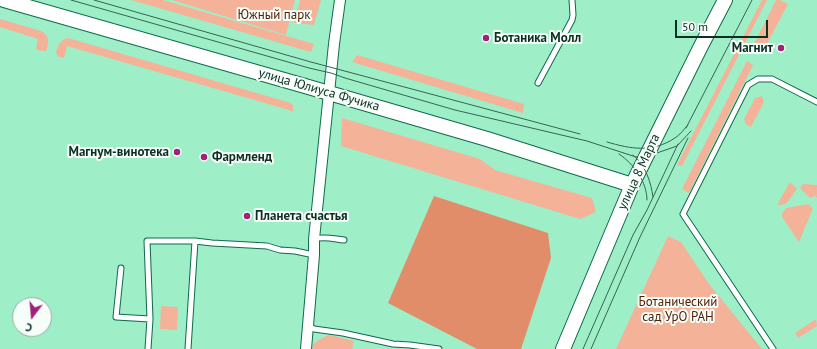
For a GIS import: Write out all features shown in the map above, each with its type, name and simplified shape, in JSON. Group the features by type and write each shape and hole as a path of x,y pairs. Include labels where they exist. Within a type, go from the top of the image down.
{"street":[{"name":"улица Юлиуса Фучика","path":"4,0 487,139 632,184"},
{"path":"306,349 314,239 326,127 328,93 340,0"},
{"name":"улица 8 Марта","path":"563,349 632,184 725,0"}],"lane":[{"path":"538,83 572,20 572,0"},
{"path":"773,349 683,214 748,85 758,79 772,79 817,102"},
{"path":"314,239 325,238 344,240"},
{"path":"188,349 195,240"},
{"path":"148,349 150,319 147,241 195,240 212,243 267,246 280,250 314,255"},
{"path":"121,268 116,317 150,319"},
{"path":"308,325 314,328 385,342 439,349"},
{"path":"384,349 385,342"}],"green space":[{"path":"131,0 163,0 314,44 311,52"},
{"name":"Южный парк","path":"172,0 295,0 286,35"},
{"path":"300,0 321,0 314,25 294,23"},
{"path":"762,0 767,0 682,166 677,165"},
{"path":"776,0 780,0 788,4 762,53 752,48"},
{"path":"0,19 44,33 48,40 46,51 36,49 38,39 0,27"},
{"path":"68,38 291,103 293,106 293,112 67,46 64,58 59,57 56,53 58,46 63,40"},
{"path":"357,55 524,104 523,113 352,62"},
{"path":"747,61 753,65 689,193 682,189"},
{"path":"762,96 764,102 751,127 746,124 744,119 755,98"},
{"path":"342,118 480,159 495,170 592,198 596,212 580,219 341,146"},
{"path":"790,182 797,189 786,204 778,205 779,201"},
{"path":"803,184 817,185 817,198 815,196 810,198 800,188"},
{"path":"808,204 813,208 799,242 782,217 782,214 786,208"},
{"name":"Ботанический сад УрО РАН","path":"668,236 681,242 709,284 762,349 616,349"},
{"path":"161,306 178,307 177,330 160,329"},
{"path":"816,319 817,326 798,338 795,333"},
{"path":"329,335 354,341 352,349 312,349 313,344"}],"shaded area":[{"path":"434,196 548,233 551,258 521,349 477,349 388,303"}],"tram line":[{"path":"71,0 331,73 455,110 587,141 636,157 654,154 677,146 691,131"},
{"path":"94,0 311,62 580,134"},
{"path":"686,128 752,0"},
{"path":"607,142 633,148 650,148 666,143 675,138 688,125"},
{"path":"591,349 640,237 688,138"},
{"path":"583,349 633,235 647,210 678,144"},
{"path":"619,154 625,158 639,174 645,187 647,200"},
{"path":"633,155 641,163 647,174 653,197"}],"place":[{"name":"Ботаника Молл","path":"486,38"},
{"name":"Магнит","path":"781,48"},
{"name":"Магнум-винотека","path":"177,152"},
{"name":"Фармленд","path":"204,157"},
{"name":"Планета счастья","path":"247,216"}]}
